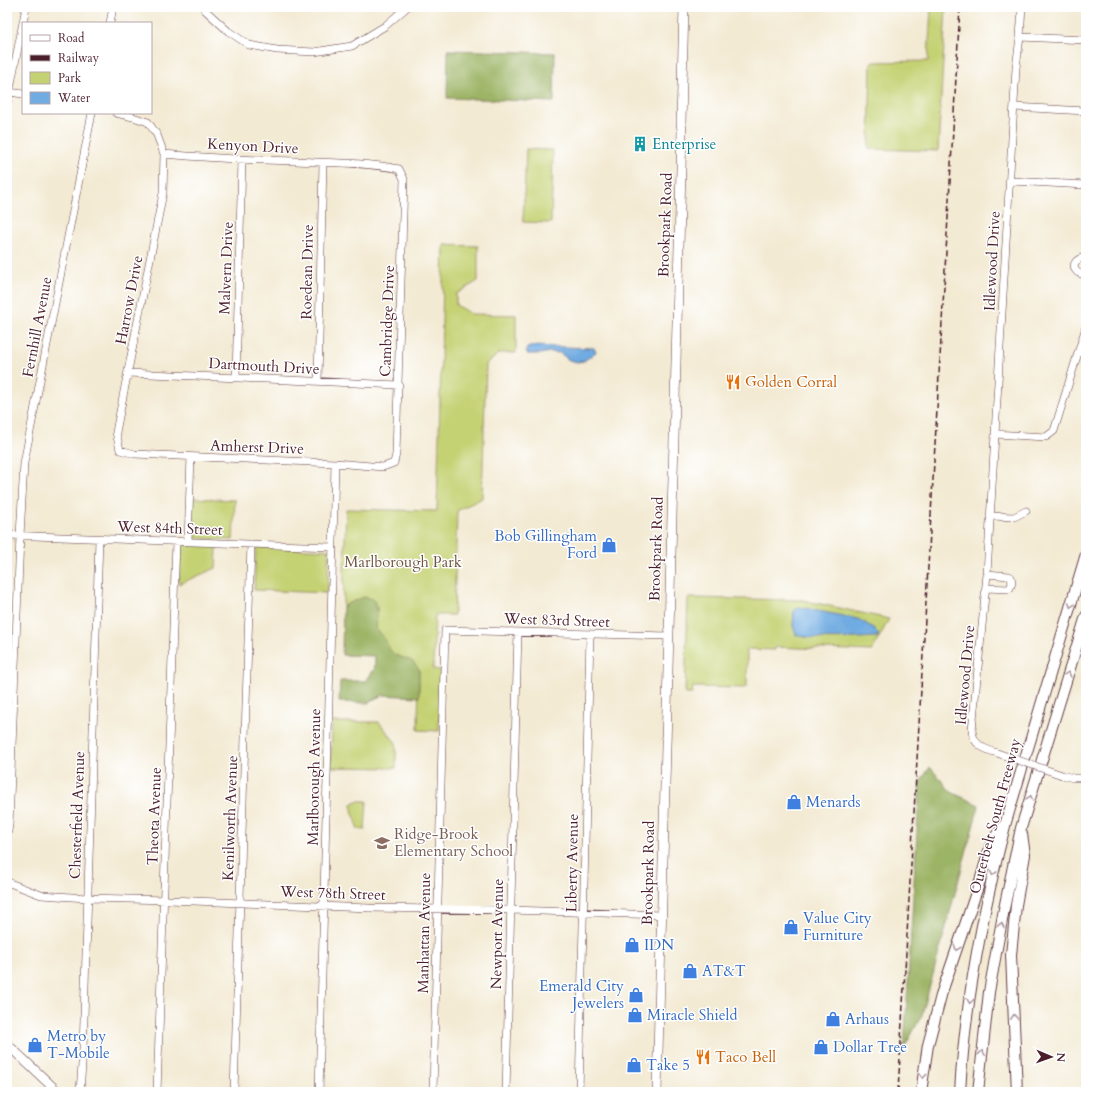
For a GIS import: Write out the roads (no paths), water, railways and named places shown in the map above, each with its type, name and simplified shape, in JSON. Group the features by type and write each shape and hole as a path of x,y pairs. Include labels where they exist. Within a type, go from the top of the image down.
{"highway":[{"name":"Outerbelt South Freeway","path":"960,1092 964,1041 976,956 986,904 1006,822 1086,554"},
{"name":"Outerbelt South Freeway","path":"978,1092 991,979 1002,916 1021,828 1086,616"},
{"path":"921,1092 928,1045 942,992 992,841 1006,822"},
{"path":"1017,1092 1011,955 1016,905 1025,855 1021,828"}],"main road":[{"name":"Brookpark Road","path":"657,1092 684,7"},
{"path":"7,1044 58,1092"}],"street":[{"path":"23,22 26,7"},
{"path":"110,22 113,7"},
{"path":"204,7 205,10 228,31 249,44 277,50 314,52 352,46 385,26 407,7"},
{"name":"Idlewood Drive","path":"1022,7 1016,68 1009,181 987,574 973,735 975,741 981,747 1062,775 1073,778 1086,778"},
{"path":"7,104 22,27"},
{"path":"1020,37 1086,40"},
{"path":"9,92 22,94"},
{"path":"1014,108 1086,111"},
{"name":"Fernhill Avenue","path":"7,836 9,825 24,463 92,114"},
{"path":"120,114 148,122 157,135 164,154"},
{"name":"Kenyon Drive","path":"164,154 242,160 323,162 393,168 399,169 404,179"},
{"name":"Harrow Drive","path":"120,450 116,432 163,193 164,154"},
{"name":"Malvern Drive","path":"236,377 242,160"},
{"name":"Roedean Drive","path":"318,381 323,162"},
{"name":"Cambridge Drive","path":"394,463 396,454 404,179"},
{"path":"1009,181 1086,185"},
{"path":"1086,258 1077,259 1075,264 1075,269 1078,273 1086,276"},
{"path":"995,434 1046,437 1054,431 1086,327"},
{"name":"Dartmouth Drive","path":"128,373 398,385"},
{"name":"Amherst Drive","path":"120,450 135,454 335,463 383,467 394,463"},
{"path":"188,541 191,457"},
{"name":"Marlborough Avenue","path":"319,1092 335,463"},
{"path":"990,516 1014,517 1026,511"},
{"name":"West 84th Street","path":"7,535 332,547"},
{"name":"Chesterfield Avenue","path":"80,1092 83,1050 99,539"},
{"name":"Theota Avenue","path":"157,1092 176,541"},
{"name":"Kenilworth Avenue","path":"234,1092 251,544"},
{"path":"986,588 1008,589 1012,583 1011,577 1009,576 987,574"},
{"name":"West 83rd Street","path":"445,630 668,636"},
{"name":"Manhattan Avenue","path":"433,1092 445,630"},
{"name":"Newport Avenue","path":"506,1092 518,632"},
{"name":"Liberty Avenue","path":"580,1092 590,635"},
{"name":"West 78th Street","path":"7,882 41,895 87,898 661,915"}],"water":[{"path":"533,346 594,348 596,352 584,361 577,362 569,360 560,353 550,352 527,354 527,348"},
{"path":"799,607 858,619 872,627 878,633 878,637 825,639 796,635 793,626 794,611"}],"railway":[{"path":"898,1092 960,7"}],"place":[{"name":"Enterprise","path":"640,144"},
{"name":"Golden Corral","path":"733,382"},
{"name":"Bob Gillingham Ford","path":"609,545"},
{"name":"Menards","path":"794,802"},
{"name":"Ridge-Brook Elementary School","path":"382,843"},
{"name":"Value City Furniture","path":"791,927"},
{"name":"IDN","path":"632,945"},
{"name":"AT&T","path":"690,971"},
{"name":"Emerald City Jewelers","path":"636,995"},
{"name":"Miracle Shield","path":"635,1015"},
{"name":"Arhaus","path":"833,1019"},
{"name":"Metro by T-Mobile","path":"35,1045"},
{"name":"Dollar Tree","path":"821,1047"},
{"name":"Taco Bell","path":"703,1057"},
{"name":"Take 5","path":"634,1065"}],"park label":[{"name":"Marlborough Park","path":"403,562"}]}
